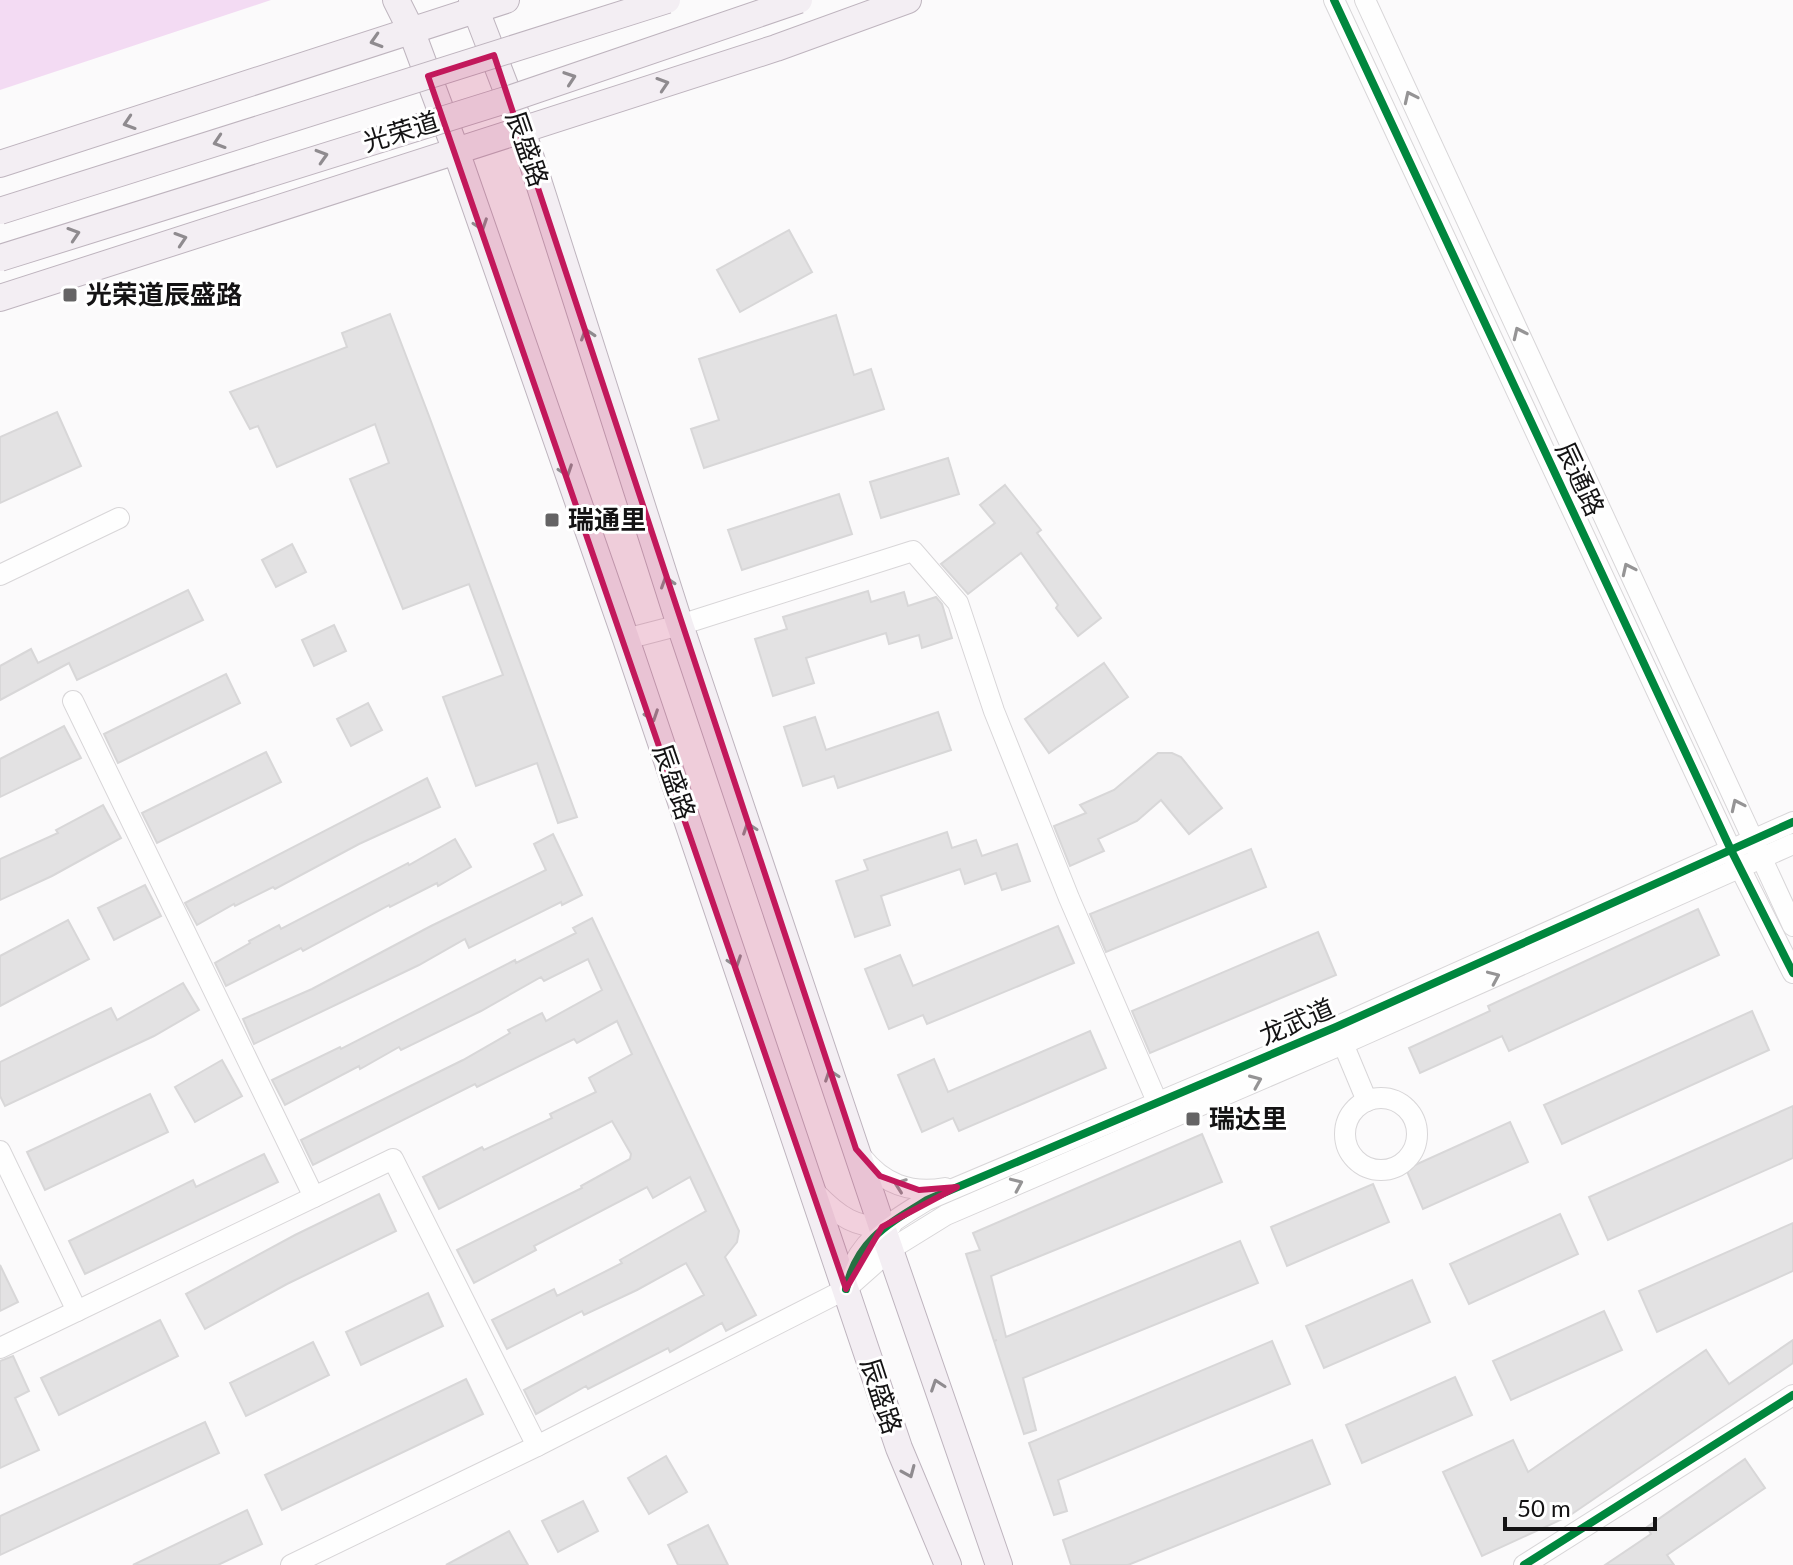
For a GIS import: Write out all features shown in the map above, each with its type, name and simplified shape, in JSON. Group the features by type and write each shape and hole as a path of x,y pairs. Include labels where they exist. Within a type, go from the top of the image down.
{"main road":[{"name":"辰盛路","path":"396,0 411,30 456,151 626,639 899,1448 948,1565"},
{"path":"0,164 411,30 475,4 506,0"},
{"name":"光荣道","path":"0,211 667,0"},
{"name":"光荣道","path":"0,258 512,98 799,0"},
{"path":"0,298 776,48 908,0"},
{"name":"辰盛路","path":"475,4 522,130 680,625 999,1565"}],"street":[{"name":"辰通路","path":"1334,0 1735,859 1793,973"},
{"name":"辰通路","path":"1365,0 1793,926"},
{"path":"0,575 119,518"},
{"path":"626,639 680,625 913,551 958,603 994,711 1161,1111 946,1215 886,1238 840,1217 810,1186"},
{"path":"73,701 314,1197"},
{"name":"龙武道","path":"846,1289 850,1272 927,1200 1161,1111 1339,1035 1757,849 1793,822"},
{"path":"1757,849 1793,844"},
{"path":"1339,1035 1367,1101"},
{"path":"856,1149 880,1176 905,1189 957,1187"},
{"path":"0,1151 77,1311"},
{"path":"0,1348 393,1159 537,1446"},
{"path":"291,1565 537,1446 846,1289"},
{"path":"1524,1565 1793,1395"}],"highlighted area":[{"path":"494,55 856,1149 880,1176 919,1190 957,1187 882,1227 846,1289 428,76"}],"shaded area":[{"path":"0,0 271,0 0,90"}],"building":[{"path":"789,230 812,272 740,312 717,270"},
{"path":"390,314 577,817 558,823 537,763 476,786 443,697 503,675 469,584 403,609 350,479 389,463 375,424 277,467 258,426 250,429 230,392 347,347 342,333"},
{"path":"836,315 854,375 871,369 884,409 704,468 691,429 719,420 699,359"},
{"path":"57,412 81,466 0,503 0,437"},
{"path":"948,458 959,494 881,518 870,482"},
{"path":"1005,485 1041,530 1037,533 1101,618 1078,636 1021,553 968,594 941,564 995,523 980,505"},
{"path":"839,494 852,534 742,570 728,530"},
{"path":"292,544 306,572 276,587 262,560"},
{"path":"188,590 203,620 77,680 69,663 0,700 0,666 31,649 38,663"},
{"path":"868,591 871,602 904,592 908,606 936,597 942,604 952,638 922,648 919,635 889,644 886,633 806,658 814,683 773,696 755,639 787,629 783,617"},
{"path":"334,625 346,651 314,666 302,640"},
{"path":"1104,663 1128,697 1049,753 1025,719"},
{"path":"226,674 240,703 118,763 104,734"},
{"path":"368,703 382,730 351,746 337,719"},
{"path":"938,712 951,750 838,788 834,776 803,786 784,727 815,717 826,750"},
{"path":"64,726 81,758 0,797 0,759"},
{"path":"266,752 281,782 157,843 142,813"},
{"path":"1158,753 1181,757 1222,808 1189,834 1161,800 1137,821 1098,839 1104,851 1070,866 1054,826 1086,813 1080,805 1114,790"},
{"path":"427,778 440,807 359,844 275,889 273,887 234,904 197,925 185,903"},
{"path":"103,805 121,838 0,900 0,859 58,833 56,830"},
{"path":"947,832 952,848 976,840 982,856 1017,844 1030,881 1002,890 996,873 965,884 960,869 881,896 890,925 855,937 836,881 868,870 864,860"},
{"path":"553,834 582,895 562,905 561,902 469,948 465,939 419,965 254,1044 243,1019 312,989 546,870 534,844"},
{"path":"455,839 471,867 438,886 437,883 389,905 303,951 301,948 226,986 215,963 249,941 279,925 281,929"},
{"path":"1251,849 1266,887 1106,952 1090,914"},
{"path":"145,885 161,916 114,940 98,908"},
{"path":"1698,909 1719,955 1509,1051 1502,1036 1420,1073 1409,1048 1490,1011 1488,1006"},
{"path":"592,918 739,1231 737,1242 725,1257 756,1315 726,1331 722,1323 670,1352 668,1348 588,1389 586,1386 536,1414 524,1390 704,1295 686,1263 637,1290 584,1315 582,1311 507,1349 492,1320 554,1289 557,1296 622,1263 620,1260 706,1211 690,1177 653,1198 647,1187 534,1246 536,1250 474,1283 457,1250 582,1188 630,1159 631,1154 612,1121 439,1209 423,1177 482,1147 484,1150 552,1118 550,1114 596,1092 589,1078 632,1054 617,1021 577,1043 574,1039 477,1087 475,1084 313,1165 301,1140 463,1060 510,1033 508,1030 542,1013 546,1021 602,990 588,959 544,981 541,977 481,1011 401,1050 399,1047 360,1069 359,1066 285,1105 272,1080 576,933 573,928"},
{"path":"68,920 89,959 0,1006 0,956"},
{"path":"1058,926 1074,963 927,1024 923,1015 889,1029 865,969 900,955 913,986"},
{"path":"1318,932 1336,975 1150,1053 1132,1011"},
{"path":"183,983 199,1010 154,1036 5,1106 0,1096 0,1062 111,1008 117,1020"},
{"path":"1752,1011 1769,1050 1562,1144 1544,1105"},
{"path":"1090,1031 1106,1068 959,1131 953,1118 922,1132 898,1075 934,1059 948,1092"},
{"path":"222,1060 242,1096 195,1122 175,1087"},
{"path":"150,1094 168,1132 45,1190 27,1152"},
{"path":"1793,1106 1793,1158 1608,1240 1589,1197"},
{"path":"1510,1122 1528,1162 1423,1209 1406,1169"},
{"path":"1202,1134 1222,1182 991,1276 1006,1337 1240,1241 1258,1283 1023,1378 1036,1430 1024,1434 966,1254 980,1250 973,1233"},
{"path":"264,1154 278,1182 85,1274 69,1241 193,1180 196,1187"},
{"path":"1373,1184 1389,1222 1287,1266 1271,1227"},
{"path":"379,1194 396,1231 287,1284 205,1329 186,1294"},
{"path":"1560,1214 1578,1254 1469,1304 1450,1264"},
{"path":"1793,1223 1793,1271 1657,1332 1639,1291"},
{"path":"0,1265 18,1302 0,1311"},
{"path":"1412,1280 1430,1322 1324,1368 1306,1326"},
{"path":"428,1293 443,1326 361,1365 346,1332"},
{"path":"1604,1311 1622,1350 1511,1400 1493,1361"},
{"path":"160,1320 178,1356 59,1415 41,1378"},
{"path":"1793,1340 1793,1363 1569,1516 1482,1556 1443,1472 1513,1440 1528,1472 1706,1350 1729,1384"},
{"path":"1272,1341 1290,1384 1058,1480 1067,1511 1054,1515 1029,1443"},
{"path":"313,1342 329,1375 246,1416 230,1383"},
{"path":"13,1356 29,1391 15,1398 39,1450 0,1468 0,1361"},
{"path":"1455,1377 1472,1415 1362,1463 1346,1425"},
{"path":"466,1379 483,1414 282,1510 265,1475"},
{"path":"205,1422 219,1453 0,1555 0,1516"},
{"path":"1312,1440 1330,1484 1128,1565 1071,1565 1063,1540"},
{"path":"666,1456 687,1492 649,1514 628,1478"},
{"path":"1745,1459 1765,1488 1667,1555 1674,1565 1605,1565 1651,1534 1647,1527"},
{"path":"583,1501 598,1531 558,1552 542,1521"},
{"path":"247,1510 262,1544 218,1565 133,1565"},
{"path":"708,1525 728,1565 678,1565 668,1545"},
{"path":"509,1531 528,1565 446,1565"}],"cycle path":[{"path":"1334,0 1731,850 1793,973"},
{"path":"846,1289 858,1258 876,1235 927,1200 1336,1027 1793,822"},
{"path":"1524,1565 1793,1395"}],"place":[{"name":"光荣道辰盛路","path":"70,295"},
{"name":"瑞通里","path":"552,520"},
{"name":"瑞达里","path":"1193,1119"}]}
